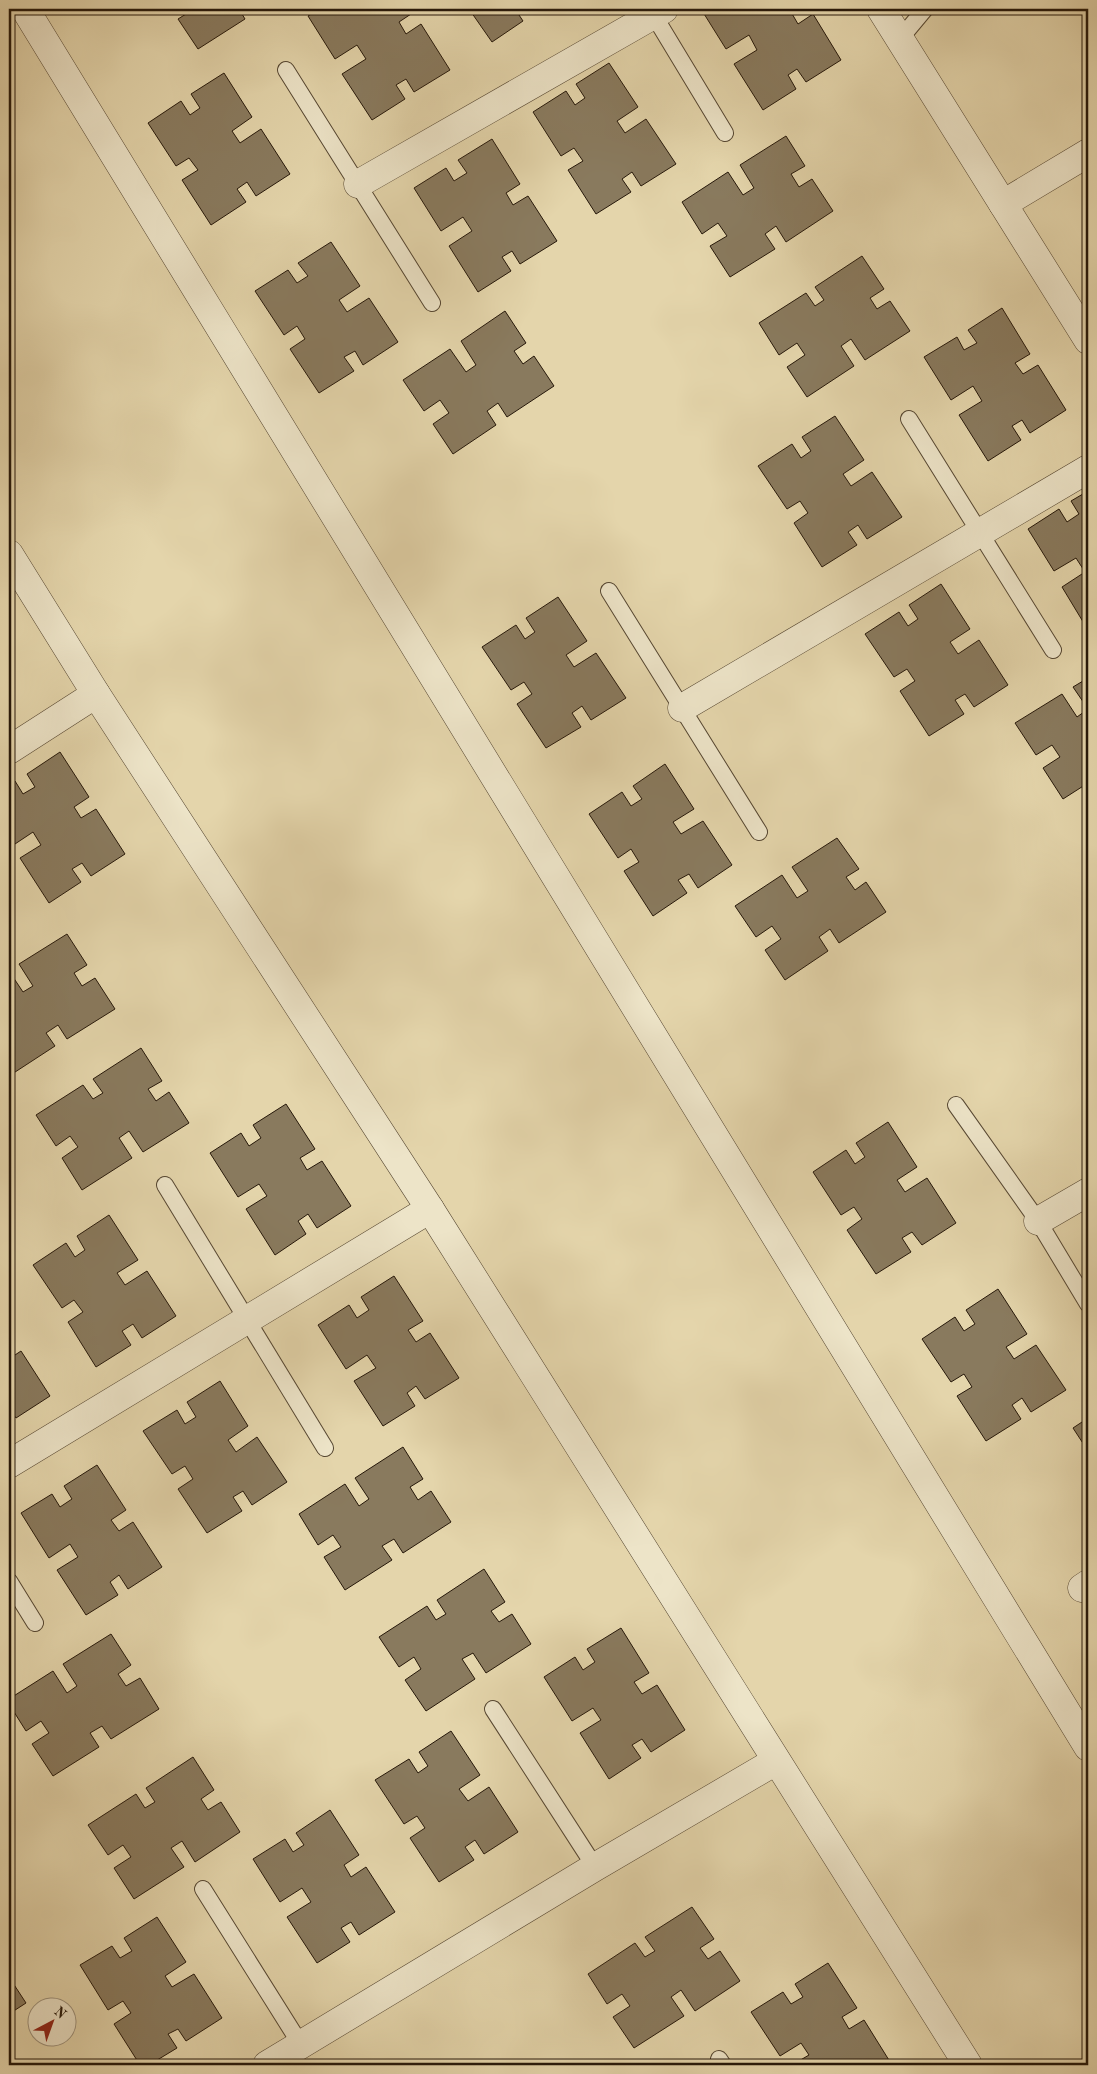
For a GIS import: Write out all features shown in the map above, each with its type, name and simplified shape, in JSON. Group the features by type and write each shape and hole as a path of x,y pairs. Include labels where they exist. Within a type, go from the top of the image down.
{"street":[{"path":"25,9 1088,1746"},
{"path":"881,9 1088,340"},
{"path":"358,184 656,11"},
{"path":"1003,204 1088,153"},
{"path":"682,708 1088,469"},
{"path":"9,554 96,694 430,1209 968,2065"},
{"path":"9,750 96,694"},
{"path":"1038,1221 1088,1192"},
{"path":"9,1464 430,1209"},
{"path":"267,2065 594,1867 776,1761"}],"lane":[{"path":"900,39 925,9"},
{"path":"656,11 725,133"},
{"path":"286,70 432,303"},
{"path":"909,419 1053,650"},
{"path":"608,591 759,832"},
{"path":"956,1105 1038,1221 1088,1304"},
{"path":"165,1185 325,1448"},
{"path":"9,1581 35,1623"},
{"path":"493,1709 594,1867"},
{"path":"203,1889 301,2045"}],"building":[{"path":"194,9 239,9 245,19 198,49 178,19"},
{"path":"320,9 412,9 414,12 399,22 406,34 421,24 450,70 414,92 406,79 396,85 405,99 372,120 342,74 366,59 357,45 335,59 308,16"},
{"path":"469,9 515,9 523,21 492,42"},
{"path":"701,9 796,9 791,12 798,24 813,14 841,60 806,82 797,69 788,75 796,89 763,110 734,64 757,50 749,35 726,49"},
{"path":"609,63 638,107 617,121 625,133 646,119 676,164 641,186 632,172 622,179 631,192 596,214 568,170 583,161 574,148 561,156 533,112 566,91 575,105 585,98 576,84"},
{"path":"224,73 252,117 232,131 240,143 261,129 290,174 256,196 247,182 237,189 246,202 211,225 182,180 198,170 189,158 176,166 148,123 181,101 190,115 200,108 191,94"},
{"path":"786,136 805,166 791,174 799,187 812,179 833,211 786,242 776,226 765,234 775,249 730,277 710,246 727,236 718,223 702,234 682,202 728,172 743,195 754,188 740,165"},
{"path":"492,139 520,184 506,193 513,205 528,196 557,241 520,264 512,251 502,257 511,271 478,292 449,246 472,231 463,217 441,231 414,188 446,168 454,181 467,173 458,160"},
{"path":"331,242 360,286 339,300 347,312 369,298 398,342 363,365 355,351 344,357 354,371 319,393 290,349 305,339 297,326 284,335 255,291 288,270 297,283 308,276 298,263"},
{"path":"862,256 884,289 870,298 877,309 890,301 910,331 865,360 851,339 841,346 854,366 807,397 787,367 805,355 797,343 779,355 759,323 806,293 815,306 824,300 815,287"},
{"path":"1002,308 1030,354 1015,363 1023,374 1038,365 1066,410 1030,433 1022,420 1012,426 1021,440 988,461 959,415 982,401 973,386 951,400 924,357 957,337 964,350 977,343 968,330"},
{"path":"505,311 526,343 514,351 523,364 534,356 554,386 507,417 498,403 487,411 496,425 453,454 433,424 449,413 440,400 424,411 403,380 450,349 466,372 476,365 461,341"},
{"path":"835,416 864,460 843,474 851,486 872,472 902,517 867,539 858,525 848,532 857,545 822,567 794,523 808,513 800,501 787,509 758,466 792,444 801,458 811,451 802,437"},
{"path":"1088,491 1088,630 1062,587 1085,572 1076,558 1054,571 1028,529 1059,509 1067,522 1079,514 1071,501"},
{"path":"941,584 970,629 950,642 958,654 979,640 1008,685 974,707 965,694 955,700 964,714 929,736 900,691 915,681 907,669 894,677 865,634 899,612 908,626 918,619 909,605"},
{"path":"558,597 587,641 566,655 574,667 596,653 626,698 591,720 582,706 572,713 581,727 546,748 517,704 532,694 524,682 511,690 482,647 516,625 525,639 535,632 526,618"},
{"path":"1088,678 1088,709 1073,687"},
{"path":"1062,694 1077,717 1088,709 1088,783 1063,799 1043,768 1060,757 1052,745 1036,755 1015,723"},
{"path":"60,752 89,797 74,807 81,818 96,809 125,854 91,876 82,863 72,869 81,882 49,903 20,858 41,845 33,832 12,846 9,840 9,785 15,781 23,794 35,787 27,774"},
{"path":"665,764 694,809 673,822 681,834 703,821 732,865 698,888 689,874 678,880 687,893 653,916 624,871 639,862 631,849 618,858 589,814 622,792 631,806 642,799 633,786"},
{"path":"837,838 859,869 846,877 855,890 866,882 886,912 839,943 830,929 819,937 828,951 785,980 765,950 781,939 772,926 756,937 735,906 782,875 797,898 808,891 792,867"},
{"path":"67,934 87,965 74,973 82,986 95,978 115,1009 67,1039 58,1025 46,1033 55,1046 9,1076 9,971 23,992 33,986 19,964"},
{"path":"141,1048 162,1081 148,1089 156,1101 169,1092 189,1123 143,1152 129,1131 119,1138 132,1158 82,1190 62,1158 78,1147 70,1136 56,1146 36,1115 83,1085 93,1099 103,1093 93,1079"},
{"path":"286,1104 315,1149 300,1158 307,1170 322,1161 351,1206 317,1228 308,1214 298,1221 306,1234 275,1255 246,1209 267,1196 259,1184 238,1197 210,1153 241,1133 249,1146 261,1138 253,1125"},
{"path":"888,1122 917,1167 897,1180 905,1192 927,1178 956,1223 922,1245 912,1232 902,1238 911,1252 876,1274 847,1230 862,1219 854,1207 841,1215 813,1172 846,1150 855,1164 865,1157 856,1143"},
{"path":"109,1215 138,1260 117,1273 125,1285 147,1271 176,1316 142,1338 133,1324 122,1331 131,1345 96,1367 68,1322 83,1312 74,1300 62,1308 33,1265 66,1243 75,1257 85,1250 77,1236"},
{"path":"394,1276 423,1321 408,1330 416,1342 430,1333 459,1378 425,1399 416,1386 407,1393 415,1406 383,1426 354,1381 376,1368 367,1355 346,1369 318,1325 349,1305 357,1318 369,1310 361,1297"},
{"path":"998,1289 1027,1334 1006,1347 1014,1359 1036,1345 1066,1390 1031,1412 1022,1398 1012,1405 1021,1419 986,1441 957,1396 972,1387 964,1374 951,1382 922,1339 955,1317 964,1331 975,1324 966,1310"},
{"path":"21,1351 50,1396 16,1418 9,1408 9,1359"},
{"path":"220,1381 248,1426 228,1440 236,1452 257,1437 287,1482 252,1505 243,1491 233,1497 242,1511 207,1533 178,1489 193,1479 185,1466 172,1474 143,1431 177,1410 185,1424 196,1417 187,1402"},
{"path":"1088,1418 1088,1451 1073,1428"},
{"path":"403,1447 423,1479 410,1487 418,1500 431,1491 451,1522 403,1553 394,1539 382,1546 392,1560 345,1590 324,1557 341,1547 333,1535 318,1545 299,1514 345,1484 359,1506 369,1499 355,1478"},
{"path":"97,1465 126,1510 111,1520 119,1531 133,1522 162,1567 128,1589 119,1575 110,1582 118,1595 86,1615 57,1570 78,1557 70,1544 49,1558 21,1513 52,1494 60,1507 72,1499 64,1486"},
{"path":"484,1569 505,1602 491,1611 499,1622 512,1614 531,1644 486,1673 473,1653 462,1659 475,1679 426,1711 405,1680 421,1669 414,1657 399,1667 379,1637 427,1606 436,1620 446,1614 437,1600"},
{"path":"621,1628 649,1673 634,1682 642,1694 657,1685 685,1730 651,1752 642,1739 632,1745 641,1758 609,1779 580,1733 601,1720 593,1708 572,1721 544,1677 575,1657 583,1670 595,1662 587,1649"},
{"path":"111,1634 131,1665 118,1674 126,1686 140,1678 159,1709 111,1739 102,1726 90,1733 99,1747 53,1776 32,1744 49,1733 41,1721 26,1731 9,1704 9,1699 53,1671 67,1693 77,1686 63,1664"},
{"path":"451,1731 480,1775 459,1789 468,1801 489,1787 518,1832 484,1854 475,1840 465,1847 474,1860 439,1882 410,1838 425,1828 417,1816 404,1824 375,1780 409,1759 418,1773 428,1766 419,1752"},
{"path":"193,1757 214,1790 201,1799 208,1810 221,1802 240,1832 195,1862 182,1841 171,1848 184,1867 134,1899 114,1868 131,1857 123,1845 108,1855 88,1825 136,1794 145,1808 155,1802 146,1788"},
{"path":"330,1810 359,1855 344,1865 351,1877 366,1867 395,1912 359,1935 351,1922 341,1928 350,1942 317,1963 287,1917 311,1902 302,1888 280,1902 253,1859 285,1839 293,1852 304,1845 296,1833"},
{"path":"692,1907 714,1939 700,1948 708,1959 720,1951 740,1981 695,2011 681,1990 671,1997 684,2016 634,2048 613,2017 630,2006 622,1994 607,2004 588,1974 635,1943 645,1957 655,1951 645,1937"},
{"path":"157,1917 186,1962 165,1976 172,1987 194,1974 222,2018 186,2041 178,2029 168,2034 177,2048 149,2065 140,2065 114,2024 131,2013 123,2001 108,2010 80,1965 112,1946 120,1958 132,1951 124,1938"},
{"path":"828,1963 857,2008 842,2017 849,2029 864,2020 892,2065 792,2065 809,2055 801,2043 780,2056 751,2012 783,1992 791,2004 803,1997 795,1984"},
{"path":"9,1977 26,2003 9,2014"}]}
